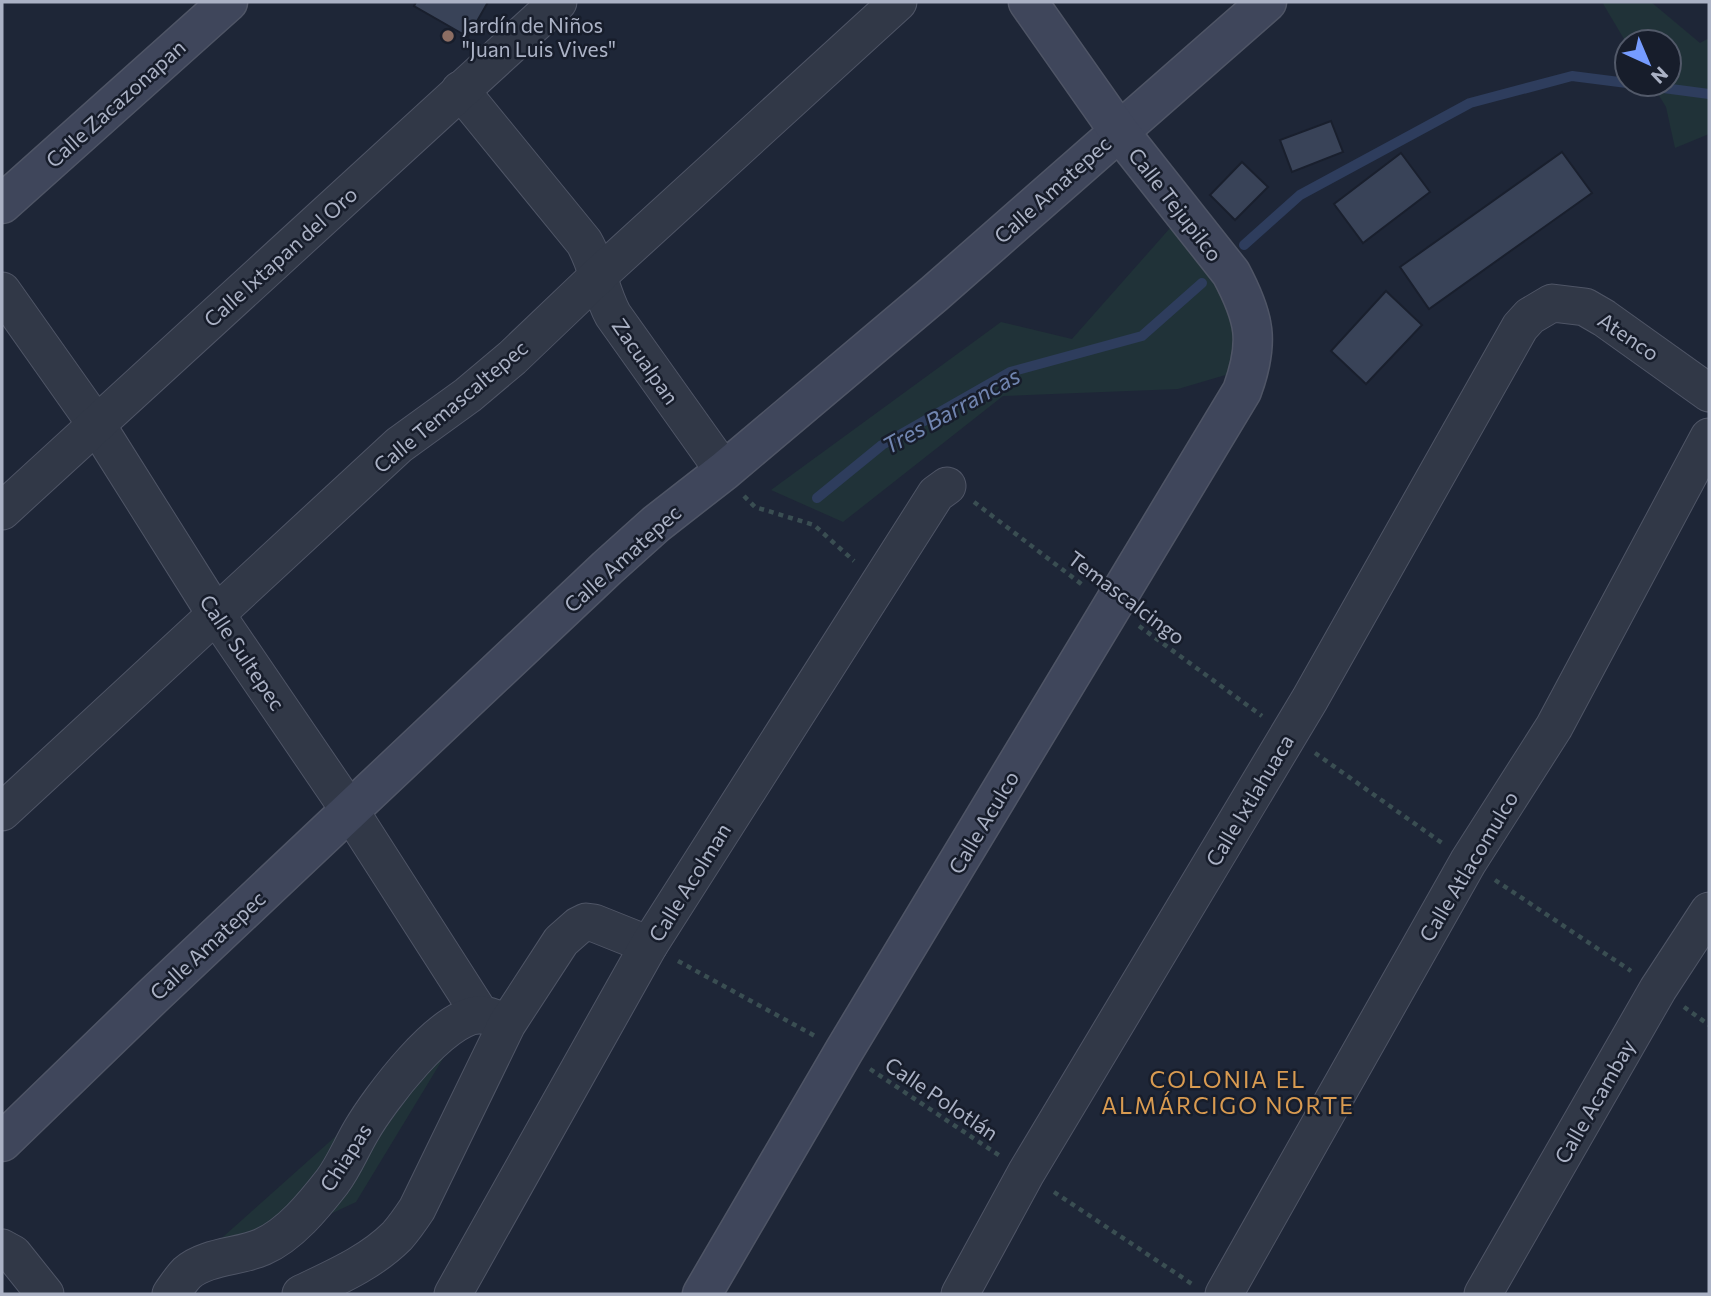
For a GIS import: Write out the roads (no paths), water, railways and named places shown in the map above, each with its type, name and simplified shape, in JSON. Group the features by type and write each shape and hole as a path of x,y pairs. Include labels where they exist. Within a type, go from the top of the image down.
{"street":[{"name":"Calle Zacazonapan","path":"2,204 228,2"},
{"name":"Calle Ixtapan del Oro","path":"2,511 558,2"},
{"name":"Calle Temascaltepec","path":"2,812 399,446 468,395 512,358 898,2"},
{"name":"Calle Tejupilco","path":"1028,2 1118,130 1231,274 1244,298 1254,347"},
{"name":"Calle Amatepec","path":"2,1142 607,568 656,524 724,471 934,294 1267,2"},
{"name":"Zacualpan","path":"460,90 584,242 599,275 602,295 613,315 724,471"},
{"name":"Calle Sultepec","path":"2,292 96,424 215,613 493,1019"},
{"name":"Atenco","path":"1541,308 1552,303 1585,307 1604,317 1709,393"},
{"name":"Calle Ixtlahuaca","path":"960,1294 1026,1174 1310,699 1513,338 1525,321 1541,308"},
{"name":"Calle Aculco","path":"702,1294 844,1051 1242,391 1252,365 1254,347"},
{"name":"Calle Atlacomulco","path":"1210,1291 1468,862 1554,727 1709,437"},
{"name":"Calle Acolman","path":"453,1294 649,945 878,583 936,494 947,485"},
{"name":"Calle Acambay","path":"1483,1294 1658,989 1709,911"},
{"path":"301,1294 374,1254 397,1236 418,1209 493,1019 561,941 586,922 649,945"},
{"name":"Chiapas","path":"171,1294 188,1272 203,1264 265,1246 287,1230 312,1206 333,1180 361,1130 385,1095 431,1043 451,1025 493,1019"},
{"path":"2,1248 13,1254 45,1294"}],"waterway":[{"name":"Tres Barrancas","path":"1244,245 1300,195 1470,103 1572,76 1613,81"},
{"name":"Tres Barrancas","path":"1683,91 1709,94"},
{"name":"Tres Barrancas","path":"817,498 882,445 1010,372 1142,336 1202,283"}],"place":[{"name":"Jardín de Niños \"Juan Luis Vives\"","path":"448,36"}],"district":[{"name":"COLONIA EL ALMÁRCIGO NORTE","path":"1228,1092"}]}
